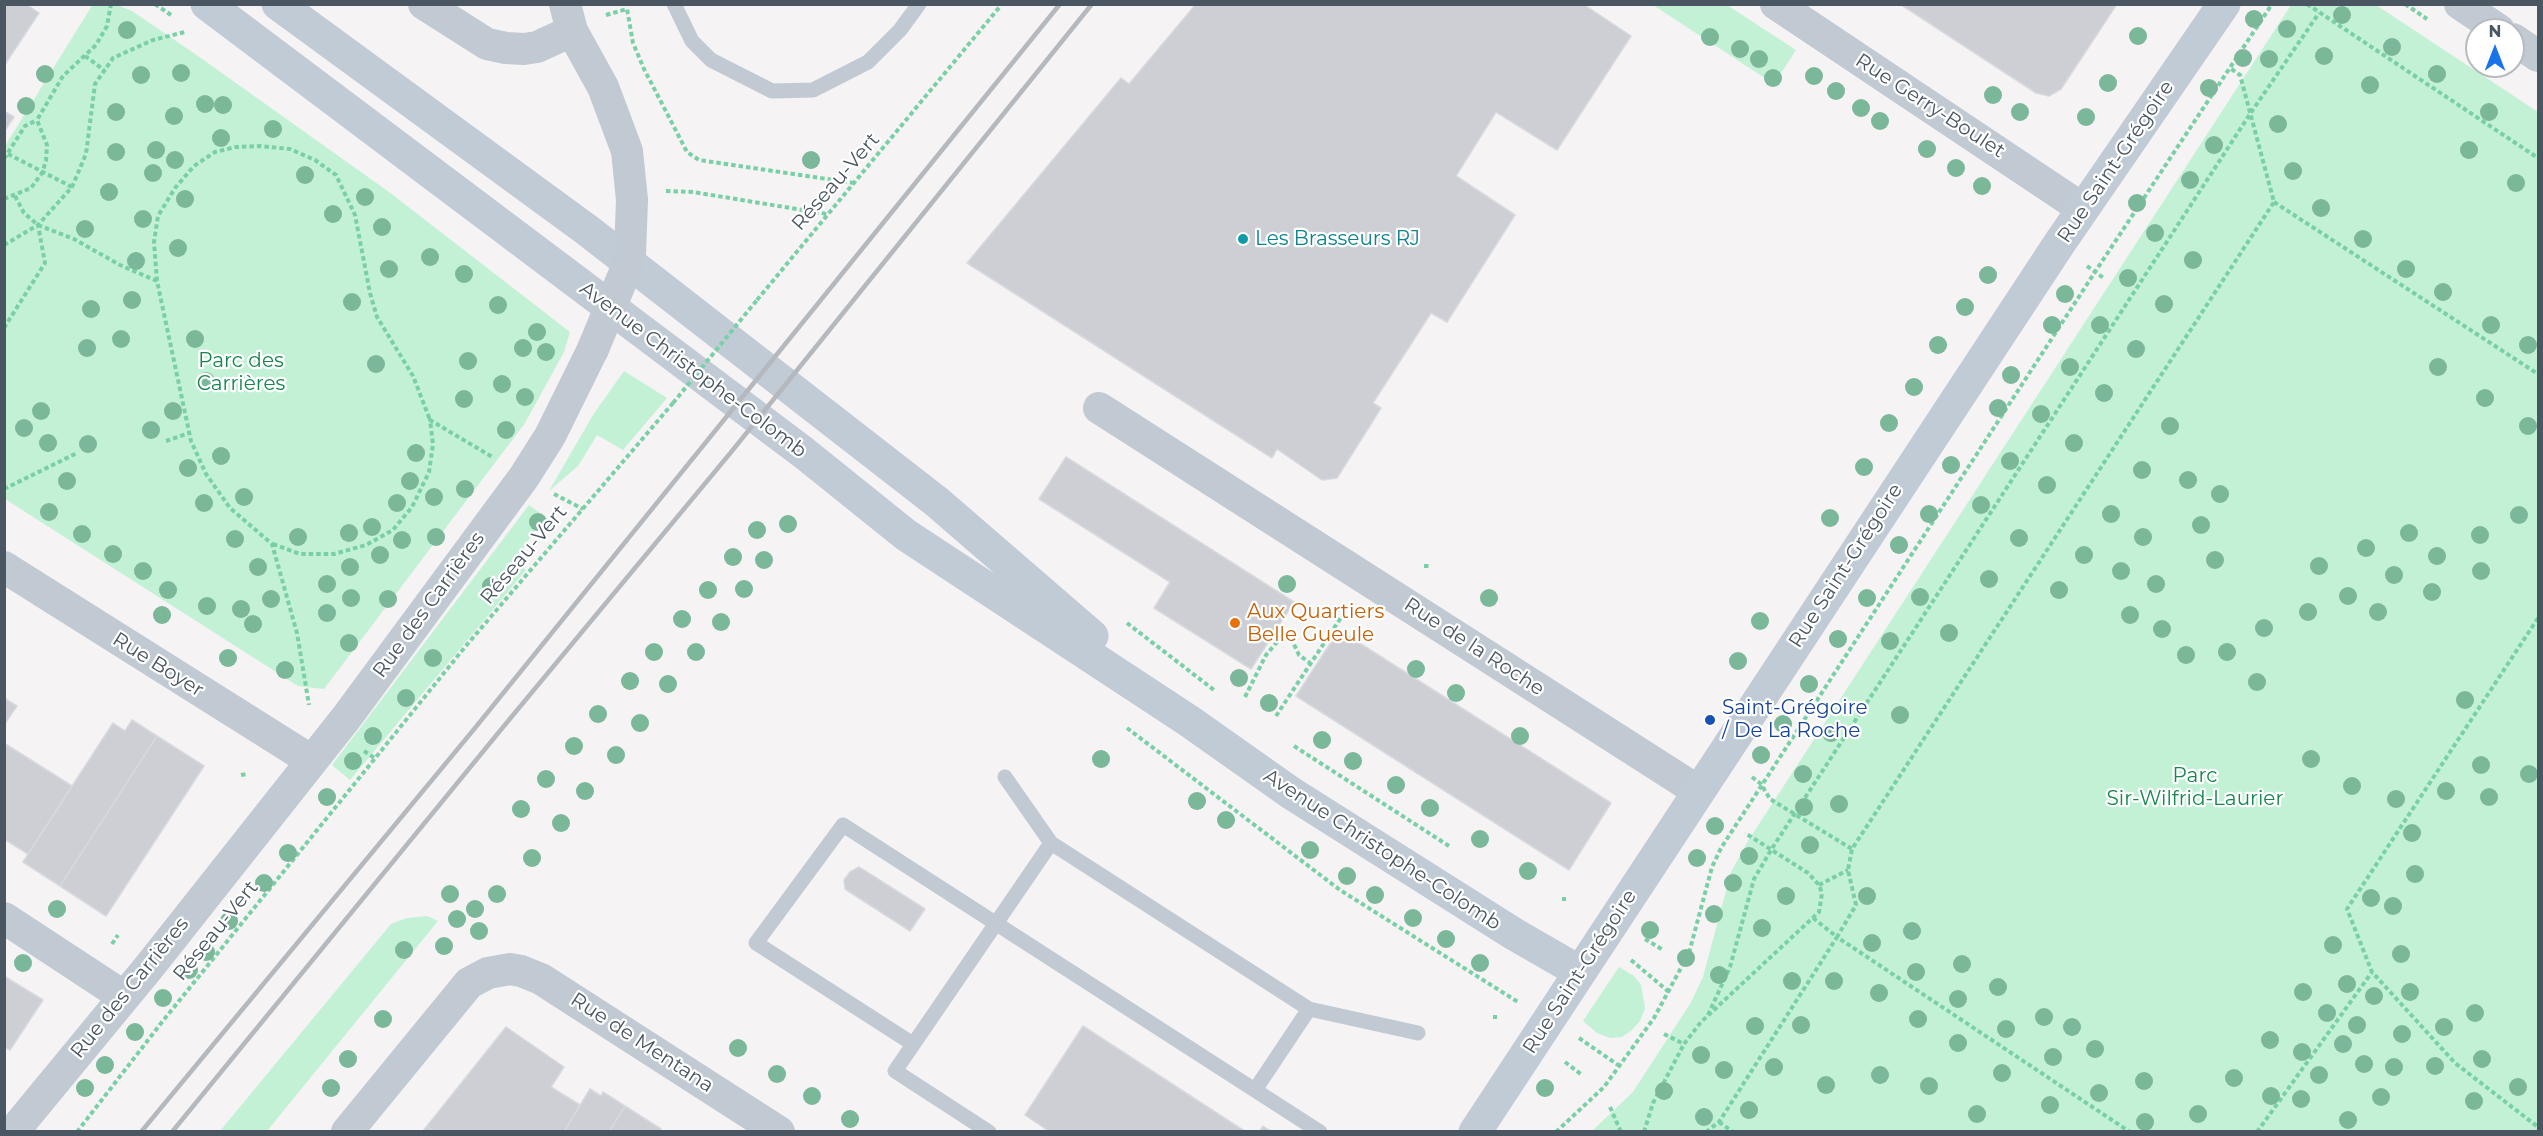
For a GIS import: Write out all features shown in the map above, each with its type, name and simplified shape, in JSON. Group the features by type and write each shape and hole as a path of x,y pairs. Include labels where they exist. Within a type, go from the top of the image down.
{"main road":[{"name":"Avenue Christophe-Colomb","path":"207,4 804,453 906,535 1189,721 1291,793 1514,934 1580,972"},
{"name":"Avenue Christophe-Colomb","path":"278,4 587,230 937,502 1189,721"},
{"name":"Rue Saint-Grégoire","path":"1475,1131 2083,209 2224,4"}],"street":[{"path":"424,4 488,44 506,48 537,47 568,18"},
{"name":"Rue Gerry-Boulet","path":"1776,4 2083,209"},
{"path":"2460,4 2481,18"},
{"name":"Rue des Carrières","path":"13,1131 149,967 312,761 524,477 550,436 593,350 626,272 630,254 632,200 627,151 603,87 568,18"},
{"path":"2525,47 2538,56"},
{"name":"Rue de la Roche","path":"1099,408 1698,791"},
{"name":"Rue Boyer","path":"4,567 312,761"},
{"path":"4,918 123,996"},
{"name":"Rue de Mentana","path":"347,1131 462,991 478,977 499,970 521,971 541,979 779,1131"}],"lane":[{"path":"674,4 692,41 711,60 772,91 813,90 868,62 900,30 919,4"},
{"path":"1005,777 1052,843 1309,1010 1418,1033"},
{"path":"913,1044 756,943 843,825 1320,1131"},
{"path":"989,1131 895,1071 1052,843"},
{"path":"1255,1090 1309,1010"}],"path":[{"path":"4,159 24,126 37,120 63,76 96,45 107,26 111,4"},
{"name":"Réseau-Vert","path":"77,1131 162,1022 465,647 673,403 1002,4"},
{"path":"1556,1131 1579,1113 1621,1067 1669,992 1689,953 1712,867 1721,848 2272,4"},
{"path":"2307,4 2538,158"},
{"path":"620,11 627,9 633,43 687,152 699,160 854,183"},
{"path":"1708,1015 1730,968 1754,879 1771,850 2250,114 2319,13"},
{"path":"4,245 38,225 72,187 86,154 95,84 113,58 153,39 176,35"},
{"path":"85,56 104,70"},
{"path":"2230,68 2240,75 2274,202 2538,374"},
{"path":"4,199 30,188 42,173 46,161 47,145 37,120"},
{"path":"260,146 290,149 315,160 336,176 356,215 370,293 377,317 413,376 430,420 434,444 429,472 412,507 393,530 366,545 334,554 300,554 272,544 230,508 206,474 189,433 157,280 154,242 158,216 175,188 194,166 215,152 236,147 260,146"},
{"path":"8,154 72,187"},
{"path":"662,190 693,192 827,214"},
{"path":"15,196 24,213 38,225 74,239 120,265 157,280"},
{"path":"1706,1131 1719,1122 1856,905 1848,870 1852,849 2274,202"},
{"path":"4,328 45,263 38,225"},
{"path":"2079,260 2105,279"},
{"path":"430,420 502,463"},
{"path":"166,441 189,433"},
{"path":"4,489 77,453"},
{"path":"549,491 583,509"},
{"path":"272,544 297,633 309,705"},
{"path":"1276,716 1346,610"},
{"path":"2538,618 2347,909 2372,972 2455,1063 2538,1127"},
{"path":"1277,631 1292,640 1299,655 1310,663"},
{"path":"1245,697 1266,655 1283,635"},
{"path":"1745,772 1761,784 1770,799 1852,849"},
{"path":"1644,1131 1653,1103 1684,1044 1708,1015 1819,912 1822,893 1819,885 1808,873 1745,834"},
{"path":"1819,885 1848,870"},
{"path":"1813,918 1837,937 2130,1131"},
{"path":"112,945 118,935"},
{"path":"1639,936 1663,950"},
{"path":"1634,962 1669,992"},
{"path":"2257,1131 2372,972"},
{"path":"1574,1034 1621,1067"},
{"path":"1664,1034 1684,1044"},
{"path":"1562,1060 1582,1074"},
{"path":"1610,1107 1621,1131"},
{"path":"1719,1122 1733,1131"}],"green space":[{"name":"Parc des Carrières","path":"93,4 117,5 132,11 198,56 389,192 570,332 564,352 525,423 324,689 298,686 5,499 5,146"},
{"path":"1653,5 1727,5 1796,50 1774,84"},
{"name":"Parc Sir-Wilfrid-Laurier","path":"2291,5 2376,5 2465,64 2465,78 2487,78 2538,112 2538,1131 1592,1131 1633,1092 1690,1004 1703,977 1731,872 1748,841"},
{"path":"624,371 667,398 623,450 597,435 578,466 549,491 593,415"},
{"path":"529,505 544,516 515,561 526,570 350,780 332,765"},
{"path":"427,916 438,921 267,1131 220,1131 391,924 407,918"},
{"path":"1619,967 1634,976 1641,985 1645,1008 1640,1021 1632,1030 1622,1037 1610,1038 1597,1033 1583,1021"}],"building":[{"path":"4,4 26,4 39,13 4,66"},
{"name":"Les Brasseurs RJ","path":"1196,4 1583,4 1631,36 1557,150 1496,112 1456,176 1515,215 1447,322 1431,313 1373,403 1381,408 1337,478 1322,480 1277,449 1272,458 967,263 1121,78 1129,84"},
{"path":"1900,4 2117,4 2061,89 2049,96 2036,93"},
{"path":"4,111 14,117 4,132"},
{"path":"1066,457 1294,602 1251,669 1154,608 1170,582 1039,499"},
{"path":"1339,630 1611,803 1569,870 1296,696"},
{"path":"4,698 17,706 4,725"},
{"path":"132,720 157,736 60,886 23,862 113,723 125,731"},
{"path":"157,736 204,766 106,916 60,886"},
{"path":"4,743 72,786 28,854 4,839"},
{"path":"859,867 925,909 910,931 845,889 844,880 850,872"},
{"path":"4,976 43,1000 10,1050 4,1047"},
{"path":"1083,1026 1246,1132 1050,1132 1025,1115"},
{"path":"506,1027 564,1067 551,1087 580,1105 564,1132 434,1132 427,1126"},
{"path":"590,1089 601,1096 603,1092 625,1106 609,1132 564,1132"},
{"path":"625,1106 661,1129 659,1132 609,1132"},
{"path":"427,1126 434,1132 422,1132"},
{"path":"1263,1126 1272,1132 1259,1132"}],"railway":[{"path":"141,1132 475,728 1060,4"},
{"path":"172,1132 732,451 1092,4"}],"place":[{"name":"Les Brasseurs RJ","path":"1243,239"},
{"name":"Aux Quartiers Belle Gueule","path":"1235,623"},
{"name":"Saint-Grégoire / De La Roche","path":"1710,720"}]}
